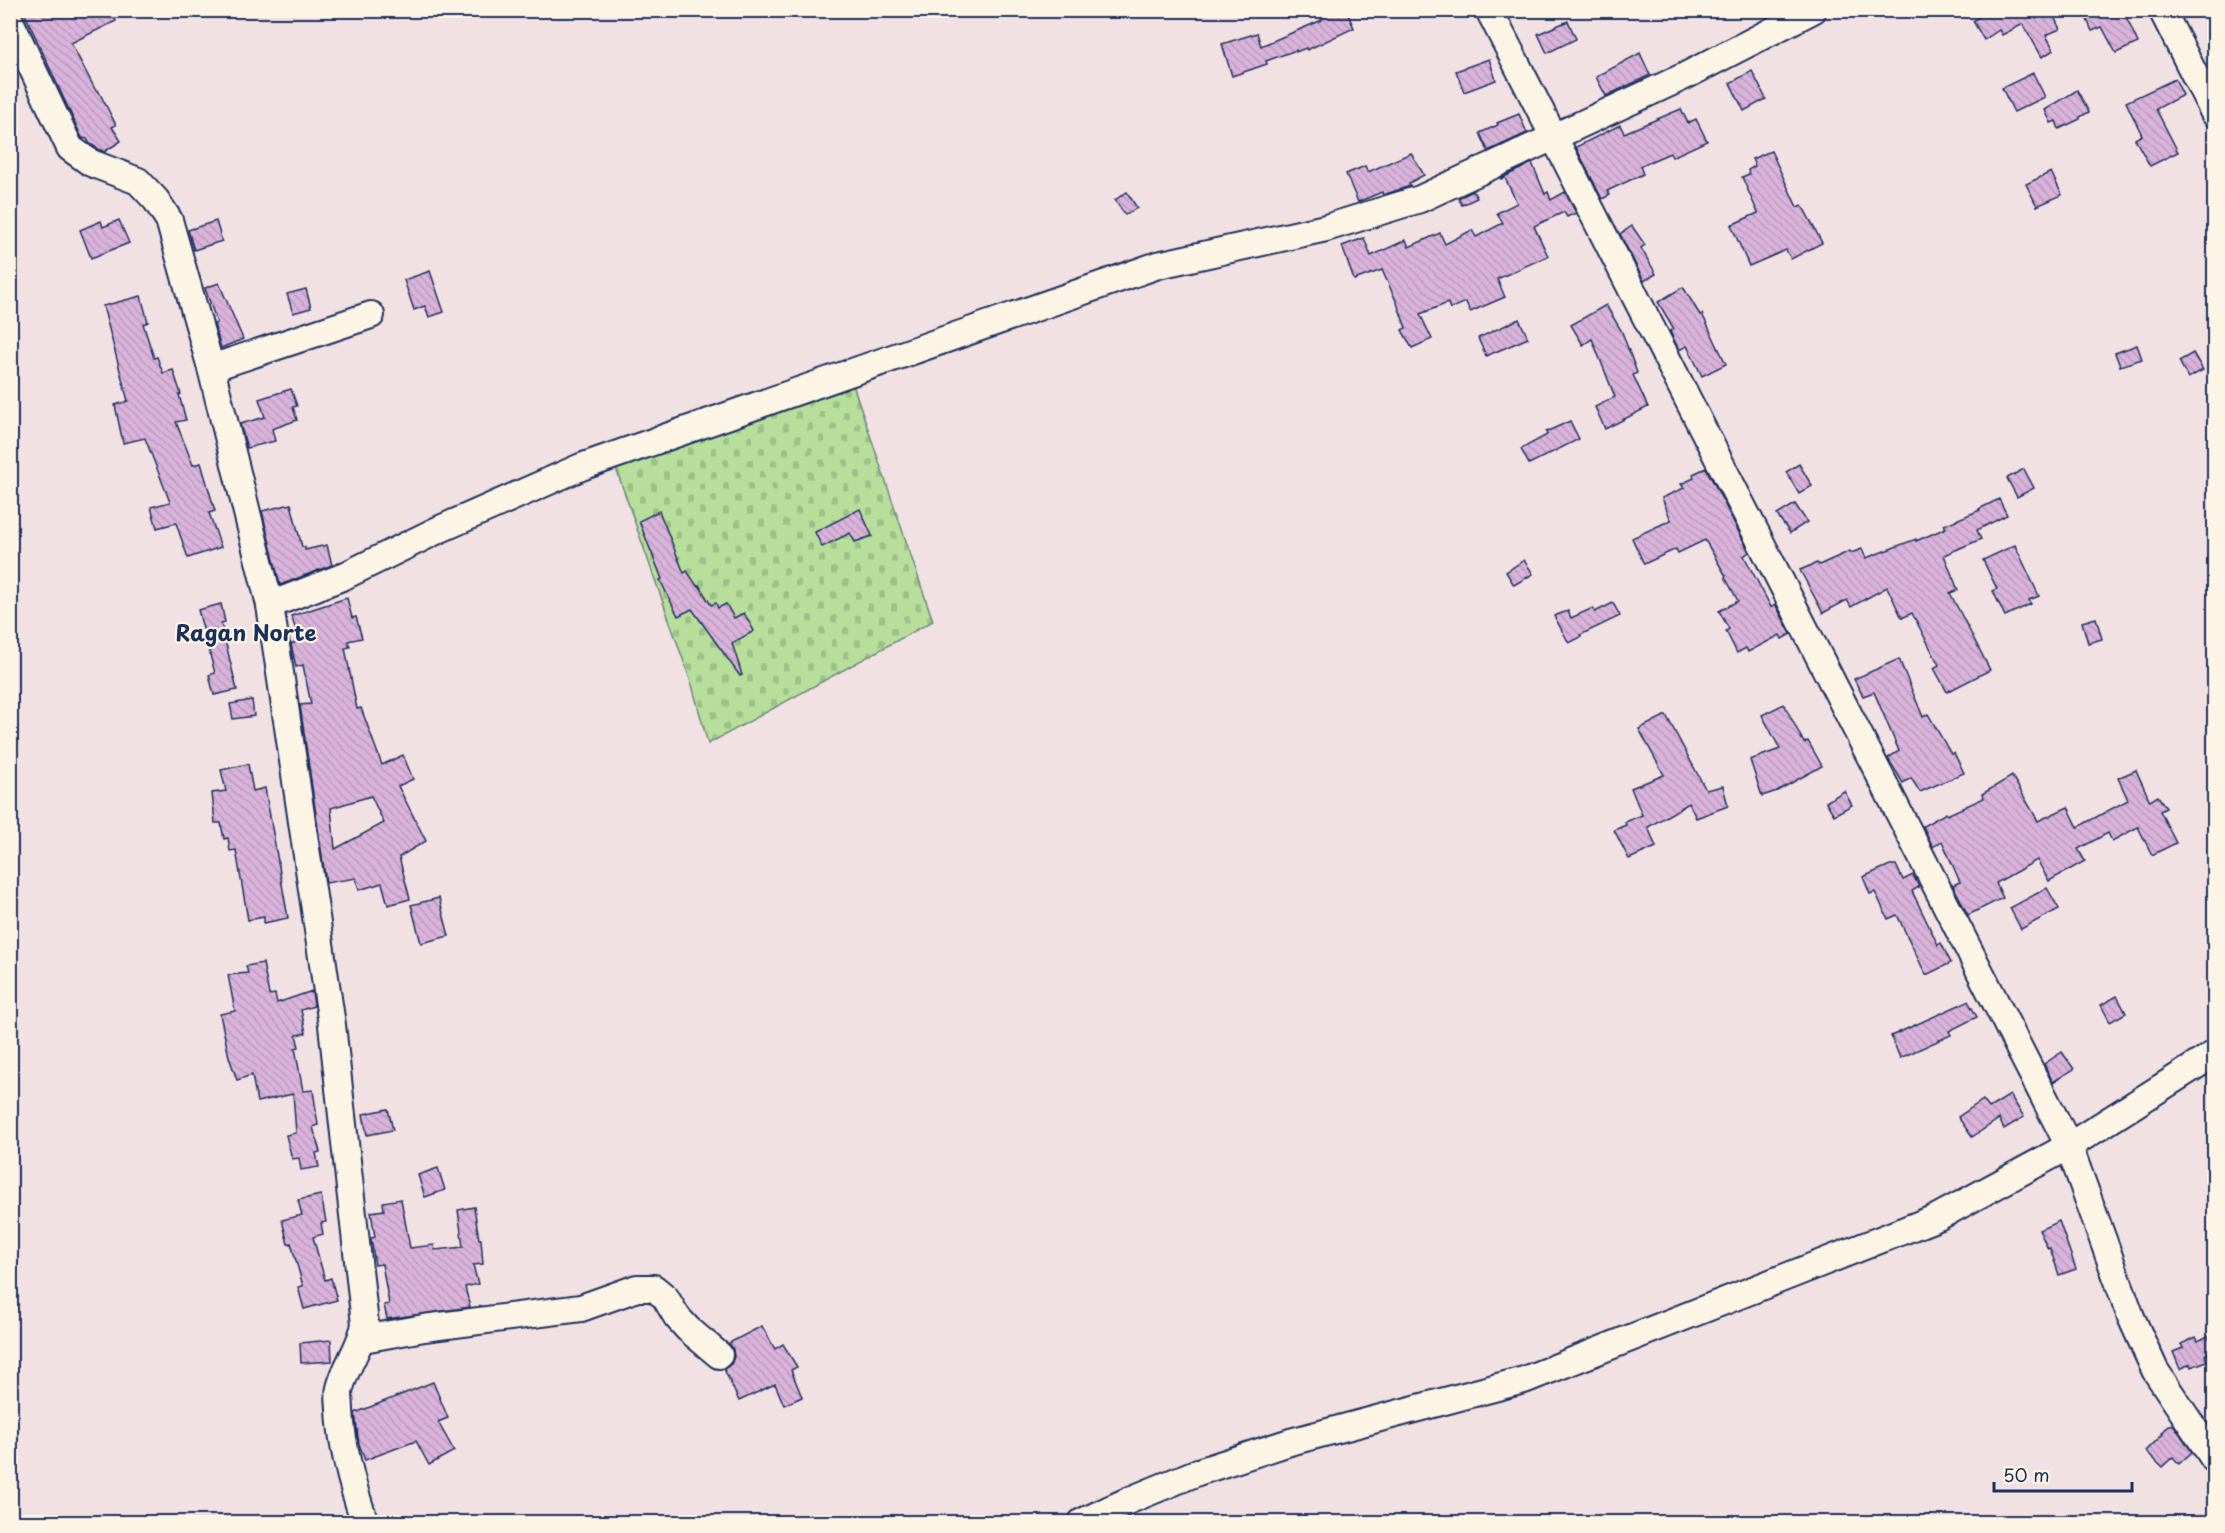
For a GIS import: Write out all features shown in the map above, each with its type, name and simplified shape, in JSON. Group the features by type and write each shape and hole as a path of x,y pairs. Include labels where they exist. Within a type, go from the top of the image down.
{"street":[{"path":"1489,10 2068,1146 2131,1317 2155,1370 2214,1459"},
{"path":"270,605 342,577 438,530 581,467 1158,265 1326,228 1420,199 1685,76 1813,10"},
{"path":"2162,10 2214,113"},
{"path":"10,21 70,148 91,163 138,181 156,200 169,220 212,368 270,605 332,1025 365,1324 363,1339 349,1363 339,1389 341,1428 348,1470 365,1522"},
{"path":"212,368 371,315"},
{"path":"1082,1522 1197,1472 1290,1442 1524,1380 1938,1217 2068,1146 2214,1054"},
{"path":"363,1339 424,1328 581,1308 638,1288 654,1288 665,1296 688,1329 719,1355"}],"green space":[{"path":"851,379 933,621 708,744 692,685 613,460"}],"building":[{"path":"23,10 110,10 116,21 71,43 116,125 112,127 121,141 104,152 90,144 87,139 82,138"},
{"path":"1332,10 1346,10 1354,28 1307,50 1306,48 1296,52 1296,50 1266,61 1267,64 1232,76 1222,44 1257,33 1261,46 1322,20 1320,16"},
{"path":"1975,10 2051,10 2060,29 2046,35 2054,50 2042,57 2023,24 2002,35 1999,30 1984,40 1973,21 1979,17"},
{"path":"2083,10 2123,10 2138,43 2116,53 2102,27 2092,31"},
{"path":"1568,21 1576,39 1547,53 1538,34"},
{"path":"1640,53 1650,75 1606,96 1596,77"},
{"path":"1489,59 1496,80 1464,92 1456,71"},
{"path":"1752,71 1766,99 1744,111 1730,83"},
{"path":"2033,73 2045,97 2014,112 2002,88"},
{"path":"2175,79 2183,95 2156,109 2178,152 2150,166 2135,139 2142,135 2126,102"},
{"path":"2077,90 2089,112 2059,129 2056,121 2051,123 2045,110"},
{"path":"1681,109 1688,123 1696,119 1707,141 1672,157 1670,153 1640,166 1643,174 1607,191 1610,195 1602,199 1576,147 1620,125 1624,133"},
{"path":"1519,114 1527,133 1488,151 1480,133"},
{"path":"1771,151 1797,207 1802,205 1822,243 1791,259 1786,250 1749,266 1731,225 1758,213 1742,177 1749,174 1748,170 1755,166 1752,159"},
{"path":"1411,153 1424,175 1409,183 1410,186 1383,195 1382,192 1358,202 1346,174 1365,166 1368,172"},
{"path":"1532,163 1545,194 1548,192 1551,200 1565,192 1576,213 1567,217 1564,212 1534,226 1548,256 1497,279 1505,297 1470,312 1466,302 1450,309 1448,303 1420,314 1432,339 1412,348 1402,330 1406,328 1382,270 1354,280 1342,246 1364,238 1371,256 1406,240 1409,247 1440,233 1445,244 1472,230 1476,237 1503,223 1497,213 1517,203 1505,178 1500,179"},
{"path":"2051,172 2062,195 2037,206 2026,184"},
{"path":"1473,191 1477,198 1462,205 1458,198"},
{"path":"1127,192 1137,208 1125,215 1115,200"},
{"path":"119,220 129,243 91,258 80,230 101,221 103,227"},
{"path":"216,221 222,241 194,250 188,230"},
{"path":"1632,226 1645,245 1641,248 1656,274 1644,281 1620,234"},
{"path":"430,271 444,312 429,317 425,306 414,310 404,280"},
{"path":"219,283 243,339 221,348 214,324 217,323 205,288"},
{"path":"1683,287 1700,315 1702,314 1726,364 1702,376 1687,346 1679,350 1670,331 1674,329 1658,302"},
{"path":"306,289 311,308 293,313 287,294"},
{"path":"141,296 148,322 143,324 154,358 157,357 163,373 173,370 181,394 179,395 186,420 176,422 193,465 201,463 215,511 209,513 221,547 188,558 176,523 157,528 151,507 170,502 145,438 123,443 115,405 128,401 103,306"},
{"path":"1606,305 1622,332 1637,373 1633,375 1648,407 1605,429 1595,407 1615,397 1592,339 1583,345 1571,325"},
{"path":"1519,319 1528,338 1486,356 1478,338"},
{"path":"2137,345 2142,359 2120,366 2115,353"},
{"path":"2193,353 2203,370 2188,378 2179,361"},
{"path":"291,389 297,406 293,407 297,420 272,429 275,441 247,448 240,424 265,417 259,399"},
{"path":"1570,421 1579,439 1529,464 1521,449 1547,435 1546,432"},
{"path":"1799,464 1812,486 1799,494 1786,472"},
{"path":"1706,468 1749,552 1744,556 1771,607 1775,604 1791,634 1782,639 1780,635 1748,652 1746,648 1737,653 1726,631 1729,629 1719,611 1738,601 1705,540 1678,553 1676,549 1644,564 1632,538 1671,520 1662,498 1684,488 1681,484 1694,478 1693,474"},
{"path":"2024,469 2034,488 2017,497 2007,478"},
{"path":"1999,499 2007,515 1977,530 1981,539 1944,555 1958,590 1950,593 1990,670 1947,692 1934,668 1939,665 1912,613 1902,618 1887,587 1851,607 1847,600 1823,613 1800,570 1817,563 1819,565 1850,551 1851,553 1862,549 1866,558 1916,539 1916,541 1946,528 1944,525 1980,510"},
{"path":"291,504 302,547 305,547 305,550 327,545 332,565 280,585 262,511"},
{"path":"1795,504 1807,522 1790,533 1777,515"},
{"path":"860,509 872,536 855,542 850,533 822,547 815,532"},
{"path":"659,511 684,573 687,571 697,586 699,585 711,605 716,603 718,608 726,604 734,618 744,613 754,631 732,643 742,675 740,676 692,609 678,616 660,580 662,579 639,521"},
{"path":"2015,545 2039,596 2029,600 2031,604 2005,616 1993,591 1997,589 1983,560"},
{"path":"1524,560 1533,574 1514,585 1506,572"},
{"path":"347,598 352,618 356,617 362,638 348,641 350,647 345,648 357,709 361,708 382,765 403,755 413,779 398,786 426,841 399,857 410,899 388,905 382,883 359,890 356,878 326,883 300,705 311,704 303,665 296,667 291,644 300,641 291,616","holes":["371,796 384,823 335,849 331,808"]},
{"path":"1613,603 1620,616 1580,635 1581,637 1569,643 1554,616 1568,611 1571,618 1593,608 1595,612"},
{"path":"221,604 225,622 221,623 237,690 214,695 209,675 215,673 198,610"},
{"path":"2096,618 2102,639 2088,643 2082,622"},
{"path":"1899,659 1923,717 1928,714 1951,754 1954,753 1964,773 1920,792 1911,778 1903,783 1888,758 1899,751 1874,692 1863,696 1854,679"},
{"path":"252,700 254,716 233,719 230,704"},
{"path":"1784,704 1804,743 1808,741 1822,766 1777,791 1762,796 1750,760 1780,749 1762,715"},
{"path":"1666,715 1706,790 1723,786 1728,806 1696,818 1689,803 1648,827 1656,847 1629,859 1614,830 1626,825 1625,822 1642,815 1631,788 1664,775 1639,729"},
{"path":"248,764 253,791 265,788 288,918 264,923 264,917 248,920 236,850 230,851 228,838 224,839 221,823 215,823 212,793 226,791 221,770"},
{"path":"2136,770 2150,801 2158,796 2166,808 2160,811 2176,843 2152,855 2138,827 2112,841 2108,833 2078,849 2085,861 2049,881 2037,860 1996,883 2003,898 1968,915 1953,885 1960,882 1942,841 1933,847 1923,826 1946,813 1947,815 1984,798 1982,794 2012,776 2038,821 2068,807 2078,827 2128,800 2118,778"},
{"path":"1844,791 1852,805 1834,815 1826,802"},
{"path":"1890,865 1896,865 1903,880 1913,875 1919,887 1912,891 1938,945 1941,943 1951,963 1926,975 1897,915 1888,919 1875,892 1870,894 1863,877"},
{"path":"2047,888 2059,909 2021,929 2010,908"},
{"path":"439,898 449,936 421,943 411,905"},
{"path":"263,963 269,995 275,994 277,1003 312,991 314,1006 301,1010 306,1033 296,1035 299,1047 295,1048 303,1091 313,1090 318,1125 313,1127 320,1152 316,1153 319,1167 301,1170 299,1158 292,1159 286,1135 296,1133 293,1094 257,1102 252,1075 237,1080 229,1057 220,1014 235,1011 228,975 248,973 246,966"},
{"path":"2117,996 2126,1013 2110,1022 2101,1005"},
{"path":"1968,1001 1977,1017 1949,1031 1951,1035 1900,1058 1891,1036"},
{"path":"2062,1052 2074,1069 2053,1082 2044,1064"},
{"path":"2010,1095 2024,1117 2004,1129 1999,1119 1972,1137 1958,1117 1983,1100 1989,1108"},
{"path":"388,1109 393,1130 367,1135 363,1114"},
{"path":"438,1168 445,1190 425,1197 418,1175"},
{"path":"321,1195 326,1222 321,1223 323,1234 313,1237 325,1280 331,1278 337,1300 304,1309 298,1287 303,1286 282,1220 302,1215 298,1200"},
{"path":"401,1199 410,1248 434,1245 435,1250 463,1247 458,1210 474,1207 479,1239 481,1239 483,1264 473,1265 478,1284 465,1287 470,1307 387,1319 384,1305 389,1304 382,1264 375,1265 371,1238 375,1237 371,1212 384,1210 383,1202"},
{"path":"2059,1221 2076,1269 2059,1275 2050,1248 2048,1249 2039,1230"},
{"path":"762,1326 775,1349 783,1344 797,1367 791,1370 802,1397 784,1405 775,1384 739,1401 724,1369 731,1364 734,1357 729,1343"},
{"path":"2208,1336 2214,1351 2205,1355 2207,1361 2191,1367 2190,1364 2180,1369 2173,1352 2183,1348 2181,1344 2196,1337 2198,1341"},
{"path":"331,1340 332,1361 301,1363 300,1343"},
{"path":"433,1382 448,1418 438,1422 454,1451 429,1465 416,1441 365,1460 359,1444 355,1413"},
{"path":"2169,1425 2174,1425 2192,1452 2179,1464 2173,1457 2162,1467 2146,1451"}],"district":[{"name":"Ragan Norte","path":"246,633"}]}
